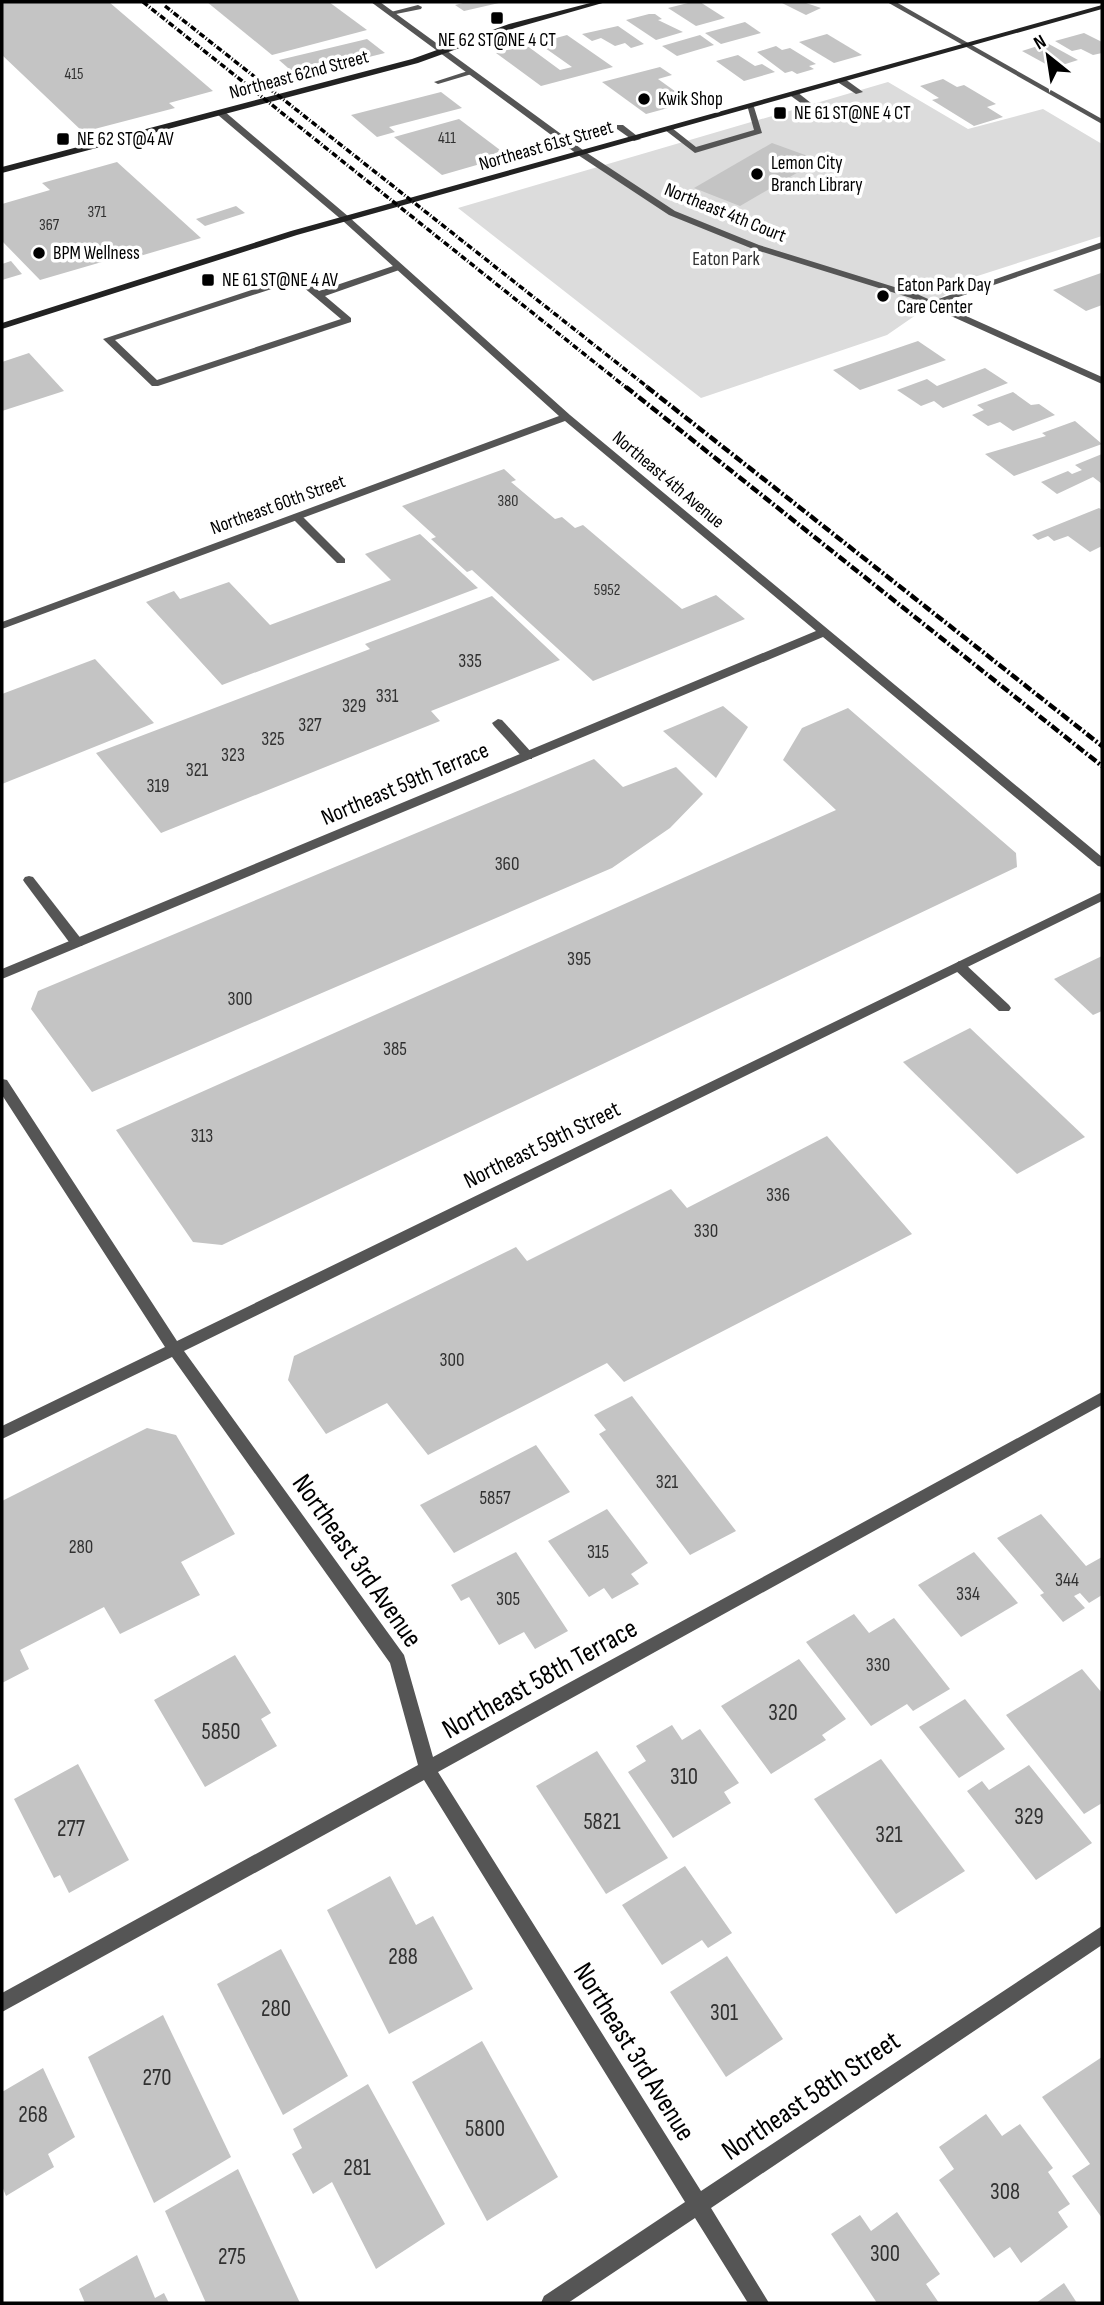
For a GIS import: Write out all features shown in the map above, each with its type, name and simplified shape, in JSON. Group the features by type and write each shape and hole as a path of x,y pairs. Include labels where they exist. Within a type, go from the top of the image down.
{"main road":[{"name":"Northeast 62nd Street","path":"2,170 221,113 441,51 512,26 602,2"},
{"name":"Northeast 61st Street","path":"2,326 346,219 584,155 1102,7"}],"street":[{"name":"Northeast 4th Court","path":"375,2 584,155 641,195 681,218 756,247 881,284 932,303 1102,381"},
{"path":"891,2 1102,122"},
{"path":"391,13 418,6"},
{"path":"438,82 471,73"},
{"path":"842,81 859,92"},
{"path":"794,94 812,107"},
{"path":"669,130 695,150 759,131 750,107"},
{"name":"Northeast 4th Avenue","path":"221,113 346,219 566,417 1102,863"},
{"path":"620,127 637,139"},
{"path":"932,303 1102,245"},
{"path":"318,295 399,267"},
{"path":"297,278 318,295 348,320 155,384 108,339 297,278"},
{"name":"Northeast 60th Street","path":"2,626 566,417"},
{"path":"297,517 341,561"},
{"name":"Northeast 59th Terrace","path":"2,974 824,632"},
{"path":"498,723 528,755"},
{"path":"29,880 77,943"},
{"name":"Northeast 59th Street","path":"2,1433 1102,896"},
{"path":"959,966 1004,1008"},
{"name":"Northeast 3rd Avenue","path":"2,1084 175,1350 398,1660 428,1771 759,2303"},
{"name":"Northeast 58th Terrace","path":"2,2003 1102,1398"},
{"name":"Northeast 58th Street","path":"551,2303 1102,1935"}],"green space":[{"name":"Eaton Park","path":"888,82 968,129 1043,109 1102,144 1102,236 968,279 887,335 701,398 458,208"}],"building":[{"path":"2,2 109,2 213,91 169,103 175,108 83,132 2,55"},
{"path":"207,2 329,2 367,30 272,55"},
{"path":"467,2 499,3 464,11 455,5"},
{"path":"700,2 725,18 696,26 668,8"},
{"path":"780,2 803,2 821,8 806,15"},
{"path":"655,14 662,19 658,20 683,32 656,40 626,20"},
{"path":"745,22 761,33 721,44 705,33"},
{"path":"618,26 644,44 631,48 625,43 615,46 601,38 592,41 582,34"},
{"path":"1084,33 1102,42 1102,53 1093,55 1081,49 1072,51 1055,41"},
{"path":"827,34 862,55 834,63 799,42"},
{"path":"567,35 613,67 541,86 496,53 526,45 560,70 572,67 538,43"},
{"path":"700,35 714,45 677,56 662,46"},
{"path":"367,39 385,53 296,75 279,60"},
{"path":"1047,43 1078,60 1053,68 1022,51"},
{"path":"776,46 782,50 790,48 816,64 809,66 814,69 797,74 792,71 785,73 757,52"},
{"path":"738,55 755,66 762,64 775,72 744,81 716,61"},
{"path":"660,67 672,75 658,79 690,102 646,114 602,82"},
{"path":"943,79 957,87 964,85 996,104 987,107 1003,117 974,126 932,100 939,98 920,86"},
{"path":"441,92 462,108 389,127 395,132 377,137 351,115"},
{"path":"459,119 508,156 442,175 394,137"},
{"name":"Lemon City Branch Library","path":"772,143 819,160 740,206 694,188"},
{"path":"117,162 201,238 123,261 119,257 40,280 2,241 2,204 50,190 42,183"},
{"path":"236,206 245,213 205,226 196,219"},
{"path":"11,261 22,274 2,280 2,264"},
{"path":"1101,273 1102,305 1086,311 1053,290"},
{"path":"918,341 946,360 860,390 833,370"},
{"path":"29,353 64,391 2,411 2,362"},
{"path":"985,368 1008,383 943,408 934,401 921,406 897,390 927,379 937,386"},
{"path":"1013,392 1031,405 1039,404 1055,415 1013,431 1000,422 988,426 972,415 984,410 977,405"},
{"path":"1075,421 1102,444 1014,476 985,454 1046,436 1042,433"},
{"path":"1102,454 1102,484 1093,477 1057,494 1041,482 1068,471 1072,474 1082,470 1075,465"},
{"path":"504,469 516,480 511,482 555,519 562,517 575,528 583,525 682,609 716,595 745,619 593,681 472,570 467,572 431,539 436,537 402,506"},
{"path":"1099,508 1102,510 1102,546 1090,552 1068,536 1054,541 1048,536 1038,540 1032,535"},
{"path":"420,534 478,588 222,685 146,602 174,591 180,599 229,582 270,625 391,580 365,554"},
{"path":"492,596 560,660 431,711 440,721 161,833 96,753 370,649 365,644"},
{"path":"95,659 154,723 2,784 2,694"},
{"path":"723,706 748,727 716,778 663,731"},
{"path":"848,708 1016,853 1017,867 222,1245 193,1242 116,1130 836,810 783,760 802,728"},
{"path":"594,759 623,787 676,767 703,794 670,828 612,868 92,1092 31,1009 38,991"},
{"path":"1102,956 1102,1011 1093,1015 1054,979"},
{"path":"970,1028 1085,1137 1017,1174 903,1062"},
{"path":"827,1136 912,1234 624,1382 607,1363 428,1455 387,1403 326,1434 288,1380 294,1356 516,1247 527,1261 671,1189 687,1208"},
{"path":"632,1396 736,1531 690,1555 599,1434 606,1430 594,1415"},
{"path":"147,1428 176,1435 235,1534 181,1562 200,1595 120,1634 104,1607 20,1650 29,1669 2,1683 2,1501"},
{"path":"536,1445 570,1492 454,1553 420,1505"},
{"path":"607,1509 648,1563 631,1574 639,1584 612,1599 604,1588 589,1597 548,1541"},
{"path":"1041,1514 1086,1566 1102,1557 1102,1595 1089,1603 1080,1593 1074,1596 1085,1608 1063,1622 1040,1595 1044,1593 997,1538"},
{"path":"516,1552 568,1631 535,1649 524,1632 499,1645 469,1597 461,1601 451,1585"},
{"path":"974,1552 1018,1603 961,1637 918,1585"},
{"path":"854,1614 869,1633 894,1618 950,1689 913,1711 907,1704 871,1726 806,1642"},
{"path":"235,1655 271,1713 261,1719 277,1746 205,1787 154,1700"},
{"path":"799,1659 846,1719 822,1735 826,1740 771,1774 721,1706"},
{"path":"1082,1669 1102,1693 1102,1803 1084,1814 1006,1715"},
{"path":"965,1699 1005,1749 959,1778 919,1727"},
{"path":"672,1725 682,1740 700,1729 739,1783 724,1792 731,1803 673,1838 628,1772 646,1761 636,1746"},
{"path":"597,1751 668,1858 606,1894 536,1786"},
{"path":"881,1759 965,1871 896,1914 814,1799"},
{"path":"78,1764 129,1860 69,1893 60,1875 54,1878 14,1799"},
{"path":"1029,1765 1092,1843 1036,1880 967,1791 982,1781 989,1790"},
{"path":"685,1866 732,1933 708,1948 702,1940 662,1965 622,1905"},
{"path":"390,1876 416,1925 433,1916 473,1989 389,2034 327,1910"},
{"path":"281,1949 348,2076 283,2115 217,1984"},
{"path":"727,1956 783,2039 726,2077 670,1992"},
{"path":"163,2015 231,2157 154,2203 88,2057"},
{"path":"482,2041 558,2177 487,2221 412,2082"},
{"path":"1102,2057 1102,2218 1072,2176 1090,2164 1042,2097"},
{"path":"43,2068 75,2137 48,2154 54,2167 6,2196 2,2186 2,2092"},
{"path":"368,2084 445,2224 376,2269 332,2182 313,2194 292,2154 302,2148 293,2129"},
{"path":"986,2114 1002,2136 1020,2124 1053,2168 1048,2172 1070,2204 1058,2212 1068,2227 1021,2263 1010,2247 994,2258 939,2180 954,2169 939,2147"},
{"path":"238,2169 300,2303 206,2303 165,2211"},
{"path":"897,2212 940,2274 926,2284 939,2303 877,2303 831,2234 860,2215 871,2231"},
{"path":"137,2255 155,2298 164,2293 169,2303 85,2303 79,2289"},
{"path":"1064,2283 1077,2303 1036,2303"}],"railway":[{"path":"143,2 628,389"},
{"path":"165,6 650,389"},
{"path":"626,387 1102,766"},
{"path":"647,387 1102,746"}],"place":[{"name":"NE 62 ST@NE 4 CT","path":"497,18"},
{"name":"Kwik Shop","path":"644,99"},
{"name":"NE 61 ST@NE 4 CT","path":"780,113"},
{"name":"NE 62 ST@4 AV","path":"63,139"},
{"name":"Lemon City Branch Library","path":"757,174"},
{"name":"BPM Wellness","path":"39,253"},
{"name":"NE 61 ST@NE 4 AV","path":"208,280"},
{"name":"Eaton Park Day Care Center","path":"883,296"}]}
